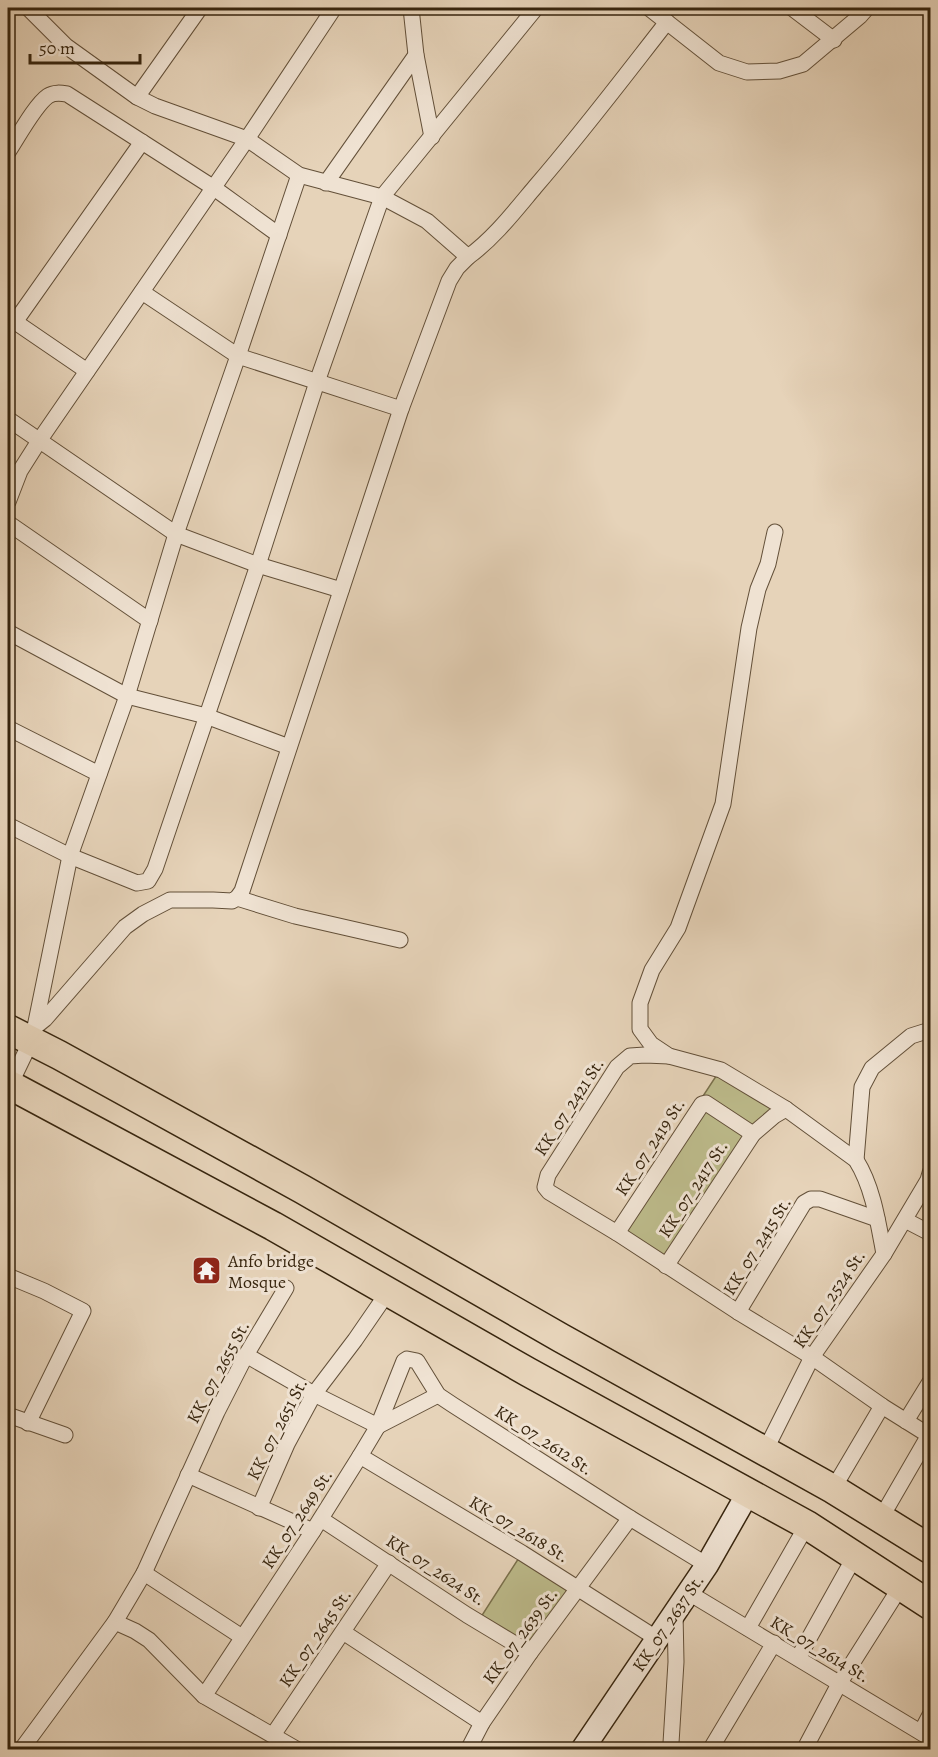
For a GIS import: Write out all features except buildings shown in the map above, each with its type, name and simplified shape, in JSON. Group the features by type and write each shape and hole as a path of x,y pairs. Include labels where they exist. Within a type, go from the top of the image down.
{"highway":[{"path":"25,1032 929,1545"},
{"path":"8,1086 225,1200 528,1372 807,1525 930,1605"},
{"path":"758,1498 776,1457"}],"street":[{"path":"27,8 66,46 137,97 155,106 247,139 299,175 382,197 426,221 468,257"},
{"path":"137,97 200,8"},
{"path":"8,502 20,471 39,441 214,188 334,8"},
{"path":"411,8 416,55 432,137"},
{"path":"8,825 70,856 137,883 148,881 155,869 317,382 382,197 536,8"},
{"path":"649,8 719,63 747,72 779,71 803,64 834,40 867,8"},
{"path":"792,8 834,40"},
{"path":"25,1032 45,1019 125,927 143,914 170,900 232,901 242,891 401,409 449,281 458,268 483,246 557,162 667,22"},
{"path":"326,183 416,55"},
{"path":"8,152 49,95 59,92 67,94 214,188 279,235"},
{"path":"87,371 11,320 142,142"},
{"path":"8,1086 25,1032 70,856 127,696 176,534 299,175"},
{"path":"142,292 238,356 401,409"},
{"path":"8,419 176,534 258,565 340,590"},
{"path":"8,523 150,621"},
{"path":"775,532 749,627 723,804 678,928 652,970 640,1003 640,1029 651,1044 669,1056 721,1070 786,1109 856,1160 864,1172 884,1254"},
{"path":"8,632 127,696 206,716 289,747"},
{"path":"8,728 99,774"},
{"path":"237,898 295,916 400,940"},
{"path":"856,1160 862,1087 872,1068 911,1036 930,1029"},
{"name":"KK_07_2421 St.","path":"617,1233 549,1192 545,1187 548,1175 617,1067 630,1056 645,1054 669,1056"},
{"name":"KK_07_2419 St.","path":"617,1233 702,1104 706,1103 753,1134"},
{"name":"KK_07_2417 St.","path":"666,1266 753,1134 786,1109"},
{"name":"KK_07_2524 St.","path":"776,1457 812,1357 884,1254 930,1173"},
{"name":"KK_07_2415 St.","path":"738,1312 804,1203 820,1198 877,1219"},
{"path":"905,1220 930,1233"},
{"path":"617,1233 930,1435 881,1518"},
{"path":"8,1276 83,1311 28,1423"},
{"name":"KK_07_2655 St.","path":"21,1749 115,1623 144,1574 217,1412 246,1355 286,1288"},
{"name":"KK_07_2651 St.","path":"259,1508 287,1444 314,1394 388,1292"},
{"path":"246,1355 314,1394 378,1426 438,1395"},
{"name":"KK_07_2612 St.","path":"410,1359 417,1361 438,1395 707,1565"},
{"name":"KK_07_2649 St.","path":"204,1696 360,1456 378,1426 404,1361 410,1359"},
{"path":"906,1421 930,1382"},
{"path":"833,1489 882,1406"},
{"path":"8,1415 65,1435"},
{"name":"KK_07_2618 St.","path":"360,1456 579,1588 656,1638"},
{"name":"KK_07_2624 St.","path":"188,1475 259,1508 317,1525 389,1563 467,1615 530,1653"},
{"name":"KK_07_2637 St.","path":"582,1749 707,1565 758,1498"},
{"name":"KK_07_2639 St.","path":"468,1749 482,1724 530,1653 630,1518"},
{"path":"748,1628 807,1525"},
{"path":"798,1658 855,1556"},
{"name":"KK_07_2645 St.","path":"273,1735 389,1563"},
{"path":"144,1574 242,1637"},
{"path":"804,1749 839,1684 900,1586"},
{"name":"KK_07_2614 St.","path":"689,1593 926,1735"},
{"path":"672,1749 676,1662 675,1612"},
{"path":"115,1623 149,1640 204,1696 298,1749"},
{"path":"343,1632 482,1724"},
{"path":"710,1749 774,1643"},
{"path":"926,1735 930,1715"}],"shaded area":[{"path":"722,1067 776,1102 665,1266 614,1232"},
{"path":"522,1553 579,1588 530,1653 479,1620"}],"place":[{"name":"Anfo bridge Mosque","path":"207,1271"}]}
